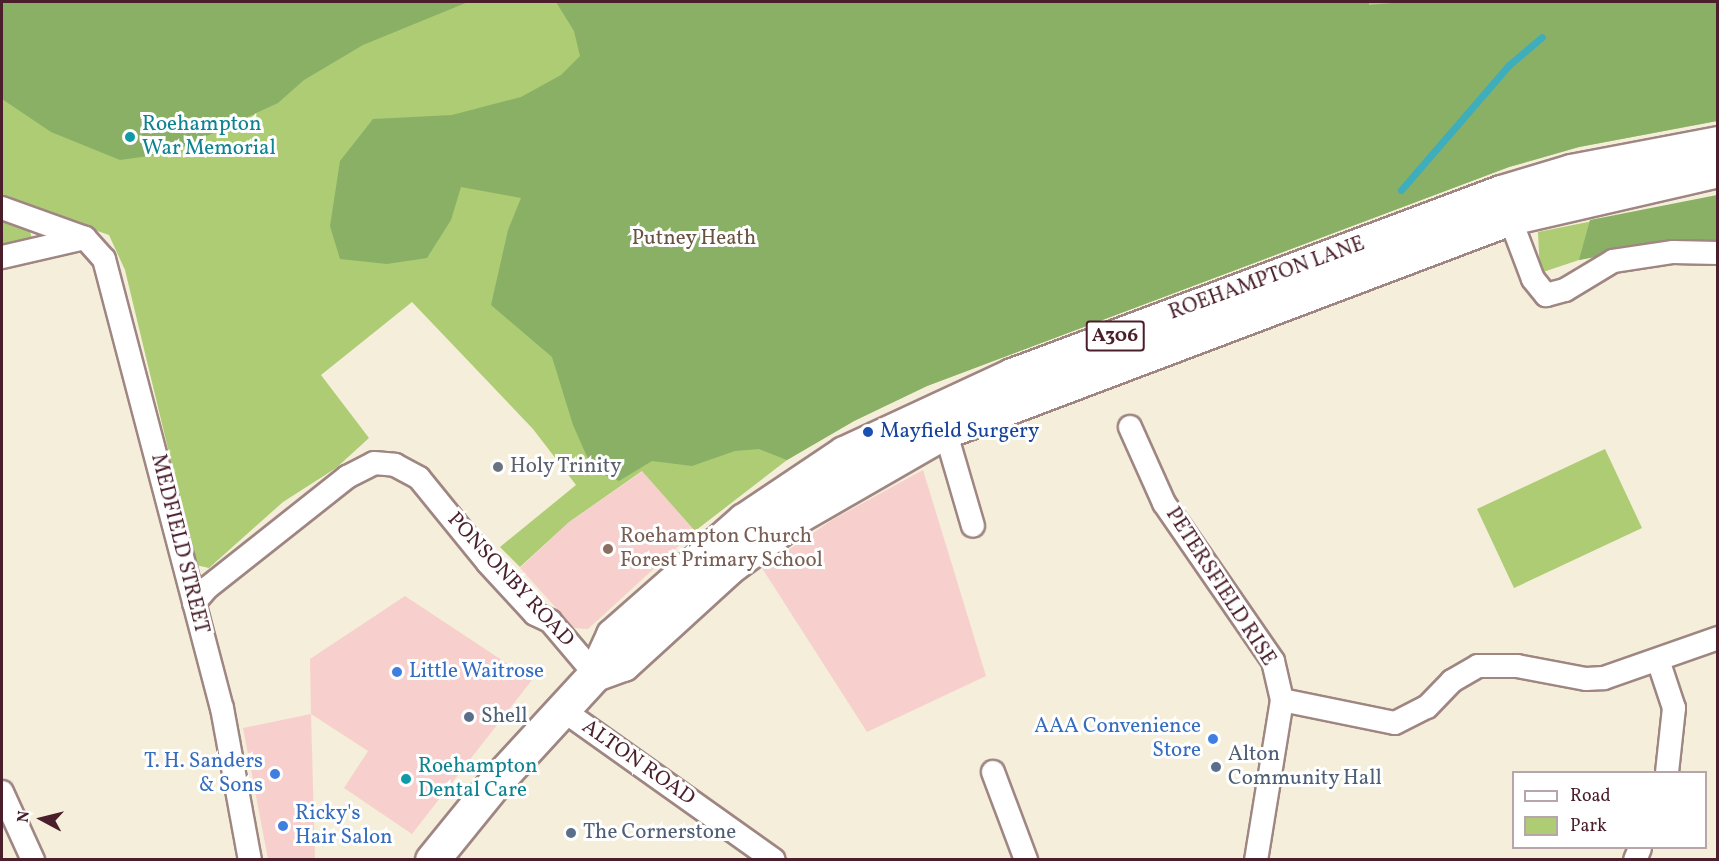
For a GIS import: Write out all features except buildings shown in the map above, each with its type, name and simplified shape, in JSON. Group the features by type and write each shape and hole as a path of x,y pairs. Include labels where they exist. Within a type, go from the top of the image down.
{"highway":[{"name":"ROEHAMPTON LANE","path":"432,860 560,708 595,674 613,635 744,519 844,453 942,419 1114,336 1505,205 1571,171 1718,143"},
{"name":"ROEHAMPTON LANE","path":"1505,205 1718,170"}],"street":[{"path":"1505,205 1533,279 1546,295 1565,290 1613,261 1673,252 1718,253"},
{"path":"2,208 86,238"},
{"path":"2,257 86,238"},
{"name":"MEDFIELD STREET","path":"86,238 104,259 111,278 222,708 250,860"},
{"path":"942,419 973,526"},
{"name":"PETERSFIELD RISE","path":"1130,427 1164,503 1273,661 1282,700 1256,860"},
{"name":"PONSONBY ROAD","path":"194,603 207,588 272,534 347,477 374,463 395,465 419,478 505,581 535,614 550,621 595,674"},
{"path":"1282,700 1395,723 1427,706 1452,681 1478,666 1517,666 1586,679 1604,678 1718,638"},
{"path":"1658,660 1674,708 1667,771"},
{"name":"ALTON ROAD","path":"560,708 771,859"},
{"path":"993,772 1026,860"},
{"path":"2,792 33,860"}],"shaded area":[{"path":"923,470 986,676 867,732 762,568 832,520"},
{"name":"Roehampton Church Forest Primary School","path":"643,471 695,531 588,629 574,628 520,568 569,522"},
{"path":"405,596 532,680 412,834 344,788 368,751 311,714 310,659"},
{"path":"311,714 315,859 268,859 243,728"}],"green space":[{"name":"Putney Heath","path":"2,2 1717,2 1717,121 1579,147 1509,167 927,386 854,421 787,460 695,531 642,471 569,522 520,567 500,547 576,485 533,429 412,302 321,375 369,438 336,468 283,502 209,568 196,565 125,270 109,235 2,198"},
{"path":"2,2 468,2 363,45 304,80 278,103 170,153 120,160 51,132 2,99"},
{"name":"Putney Heath","path":"556,2 1369,2 1369,5 1404,2 1717,2 1717,121 1579,147 1509,167 927,386 854,421 787,460 759,449 735,451 692,466 652,461 619,481 593,470 573,425 552,357 491,305 508,230 521,198 461,187 451,220 427,258 387,264 340,259 330,226 340,161 373,119 452,115 521,97 561,75 580,56 574,31"},
{"path":"1717,195 1717,242 1667,243 1579,260 1590,220"},
{"path":"1648,210 1667,243 1579,260 1540,273 1538,232"},
{"path":"2,218 29,229 32,238 2,249"},
{"path":"1605,449 1642,528 1514,588 1477,509"}],"waterway":[{"path":"1401,190 1509,65 1542,37"}],"place":[{"name":"Roehampton War Memorial","path":"130,137"},
{"name":"Mayfield Surgery","path":"868,432"},
{"name":"Holy Trinity","path":"498,467"},
{"name":"Roehampton Church Forest Primary School","path":"608,549"},
{"name":"Little Waitrose","path":"397,672"},
{"name":"Shell","path":"469,717"},
{"name":"AAA Convenience Store","path":"1213,739"},
{"name":"Alton Community Hall","path":"1216,767"},
{"name":"T. H. Sanders & Sons","path":"275,774"},
{"name":"Roehampton Dental Care","path":"406,779"},
{"name":"Ricky's Hair Salon","path":"283,826"},
{"name":"The Cornerstone","path":"571,833"}]}
